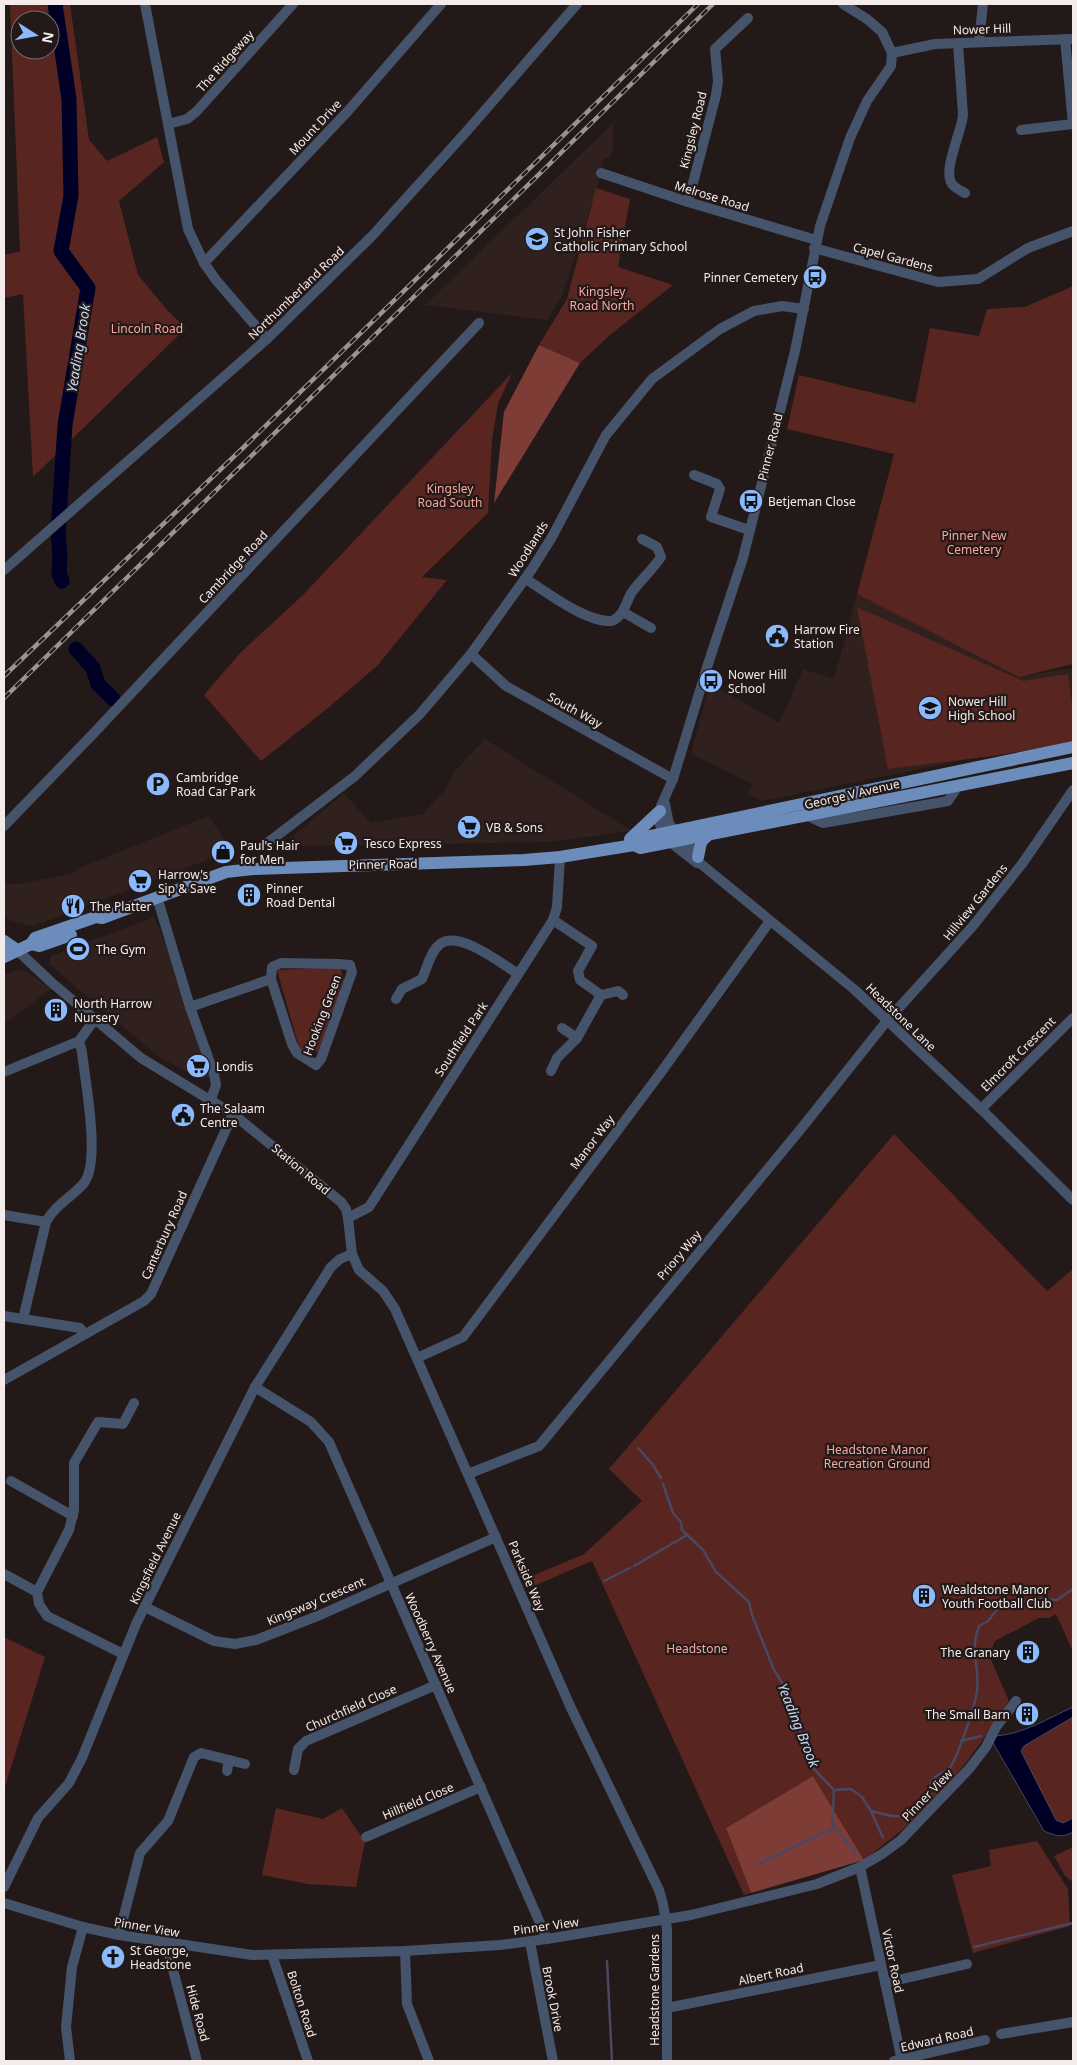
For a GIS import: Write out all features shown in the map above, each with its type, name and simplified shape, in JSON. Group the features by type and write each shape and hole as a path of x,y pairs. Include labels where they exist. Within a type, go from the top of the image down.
{"main road":[{"name":"George V Avenue","path":"672,837 896,783 1073,747"},
{"name":"George V Avenue","path":"672,837 708,835 1073,763"},
{"path":"896,783 905,796"},
{"path":"628,846 662,806"},
{"path":"699,861 700,844 708,835"},
{"name":"Pinner Road","path":"4,957 31,944 35,938 96,917 102,918 226,872 253,868 560,857 628,846 640,848 672,837"},
{"name":"Station Road","path":"4,941 17,950"}],"street":[{"path":"146,4 188,229 204,262 216,280 268,339"},
{"name":"The Ridgeway","path":"168,124 187,119 196,112 293,4"},
{"name":"Mount Drive","path":"204,262 348,111 441,4"},
{"name":"Northumberland Road","path":"4,570 268,339 372,236 466,132 577,4"},
{"path":"843,4 867,19 882,32 892,53"},
{"path":"979,41 983,4"},
{"name":"Kingsley Road","path":"688,202 716,95 718,80 715,49 748,18"},
{"path":"1021,130 1073,124 1069,39"},
{"name":"Nower Hill","path":"892,53 922,45 979,41 1069,39"},
{"path":"958,43 963,115 962,123 954,142 950,176 953,185 965,193"},
{"name":"Pinner Road","path":"662,806 673,778 708,661 743,558 804,309 815,244 850,138 868,101 890,66 892,53"},
{"name":"Melrose Road","path":"601,173 815,244"},
{"name":"Capel Gardens","path":"815,244 938,282 978,279 1028,248 1073,231"},
{"name":"Woodlands","path":"266,844 281,840 355,776 420,714 471,654 526,579 552,537 606,435 652,379 720,329 754,311 782,306 804,309"},
{"name":"Cambridge Road","path":"4,826 96,731 479,323"},
{"path":"694,475 717,484 720,489 711,516 749,530"},
{"path":"526,579 588,616 607,621 616,619 623,612 632,592 652,570 660,557 658,547 642,539"},
{"path":"623,612 651,628"},
{"name":"South Way","path":"471,654 506,686 673,778"},
{"name":"George V Avenue","path":"806,815 823,823 948,801 958,786"},
{"name":"Hillview Gardens","path":"886,1022 972,927 1022,864 1073,790"},
{"path":"662,806 666,807 667,821 672,837"},
{"name":"Headstone Lane","path":"672,837 770,921 855,990 886,1022 981,1109 1073,1200"},
{"name":"Southfield Park","path":"348,1218 369,1207 553,920 557,907 560,857"},
{"path":"157,897 190,1007 214,1074 216,1086 211,1099"},
{"path":"553,920 592,946 578,971 580,980 601,995"},
{"name":"Manor Way","path":"417,1358 464,1337 770,921"},
{"path":"396,998 402,990 422,979 434,951 440,943 451,940 468,943 518,974"},
{"name":"Station Road","path":"17,950 94,1019 150,1065 211,1099 233,1114 341,1202 346,1209 348,1218 352,1254"},
{"name":"Hooking Green","path":"281,963 339,964 350,966 352,972 321,1059 316,1065 297,1054 271,980 272,967 281,963"},
{"path":"190,1007 271,980"},
{"path":"551,1071 557,1058 577,1038 601,995 618,991 623,995"},
{"name":"Elmcroft Crescent","path":"981,1109 1073,1018"},
{"path":"4,1072 79,1041 94,1019"},
{"name":"Priory Way","path":"468,1474 538,1446 800,1130 886,1022"},
{"path":"562,1028 577,1038"},
{"path":"23,1319 46,1222 50,1214 84,1182 90,1170 92,1135 79,1041"},
{"name":"Canterbury Road","path":"4,1380 144,1301 151,1294 233,1114"},
{"path":"4,1215 46,1222"},
{"name":"Parkside Way","path":"352,1254 363,1276 383,1291 390,1300 571,1708 659,1890 666,1918"},
{"name":"Kingsfield Avenue","path":"4,1887 38,1818 69,1783 82,1758 145,1607 255,1387 331,1267 352,1254"},
{"path":"4,1316 80,1328 86,1334"},
{"name":"Woodberry Avenue","path":"255,1387 312,1422 329,1442 547,1940"},
{"path":"124,1654 47,1616 39,1604 37,1592 69,1530 73,1516 74,1463 98,1422 123,1424 134,1403"},
{"path":"11,1481 73,1516"},
{"name":"Kingsway Crescent","path":"145,1607 214,1641 235,1644 256,1640 302,1622 496,1536"},
{"path":"4,1574 37,1592"},
{"name":"Churchfield Close","path":"294,1770 298,1749 306,1741 436,1685"},
{"name":"Pinner View","path":"4,1903 83,1927 119,1935 252,1955 405,1951 530,1942 691,1915 809,1886 860,1867 882,1854 901,1840 939,1802 986,1748 996,1727 1016,1701"},
{"path":"119,1935 140,1853 168,1821 194,1757 201,1754 245,1764"},
{"path":"227,1771 229,1760"},
{"name":"Hillfield Close","path":"366,1837 481,1787"},
{"name":"Victor Road","path":"860,1867 885,1982 899,2060"},
{"name":"Headstone Gardens","path":"666,1918 667,2061"},
{"path":"70,2061 66,2027 72,1967 83,1927"},
{"name":"Brook Drive","path":"530,1942 553,2061"},
{"name":"Hide Road","path":"166,1943 197,2061"},
{"path":"405,1951 407,2004 429,2061"},
{"name":"Bolton Road","path":"272,1955 308,2061"},
{"path":"885,1982 967,1964"},
{"name":"Albert Road","path":"667,2008 881,1965"},
{"path":"1001,2034 1073,2022"},
{"name":"Edward Road","path":"899,2060 985,2040"}],"shaded area":[{"name":"St John Fisher Catholic Primary School","path":"613,123 613,149 610,159 604,158 599,181 562,296 547,320 425,305"},
{"path":"539,345 580,363 494,503 504,412"},
{"name":"Nower Hill High School","path":"857,594 1023,676 1073,668 1073,738 762,801 748,794 752,784 691,754 709,687 727,693 779,723 803,669 834,679"},
{"path":"485,739 632,831 548,842 296,845 294,835 344,793 371,823 423,814 447,787 453,773"},
{"path":"208,816 233,850 33,926 8,920 4,916 4,880 11,885 72,874 79,868"},
{"path":"154,917 170,956 210,1078 200,1079 159,1057 49,964 51,956"},
{"path":"22,969 52,989 4,1024 4,975"},
{"path":"813,1776 864,1860 751,1893 726,1828"}],"green space":[{"name":"Lincoln Road","path":"10,4 70,4 89,140 107,161 157,137 164,162 119,201 138,275 169,312 186,328 33,477 23,294 4,298 4,255 20,251 12,60 60,60 60,10 10,10"},
{"name":"Kingsley Road North","path":"596,188 630,199 618,267 673,285 610,335 580,363 539,345 567,299"},
{"name":"Pinner New Cemetery","path":"1073,286 1073,664 1019,677 857,594 894,454 787,429 799,375 915,403 930,328 979,336 987,309 1025,307"},
{"name":"Kingsley Road South","path":"512,373 498,404 492,440 488,513 422,577 447,580 378,665 328,708 261,761 204,695 240,653 303,595"},
{"path":"857,607 1023,681 1068,674 1073,713 1073,742 1000,755 888,769"},
{"path":"340,967 344,979 318,1052 300,1051 277,970"},
{"name":"Headstone Manor Recreation Ground","path":"894,1134 1047,1291 1073,1269 1073,1652 1056,1614 1049,1618 1039,1618 995,1641 989,1655 1009,1701 969,1759 947,1786 909,1824 864,1860 813,1776 726,1828 751,1893 744,1895 592,1561 529,1588 525,1579 584,1554 642,1501 609,1469"},
{"path":"4,1637 45,1657 4,1790"},
{"path":"1073,1717 1073,1818 1063,1824 1056,1820 1020,1751 1023,1746"},
{"path":"276,1808 323,1819 342,1808 365,1842 356,1887 308,1884 262,1875"},
{"path":"1037,1841 1068,1889 1070,1926 973,1953 952,1875 991,1866 989,1850"},
{"path":"1073,1847 1073,1882 1065,1876 1054,1856"}],"water":[{"path":"1073,1707 1073,1717 1024,1746 1021,1751 1056,1820 1063,1823 1073,1818 1073,1832 1059,1836 1044,1831 992,1741 996,1736 1026,1729"}],"waterway":[{"name":"Yeading Brook","path":"55,4 69,99 71,196 61,251 88,288 65,425 58,532 59,574 62,581"},
{"name":"Yeading Brook","path":"76,649 93,668 98,684 113,699"},
{"name":"Yeading Brook","path":"638,1448 653,1465 661,1478"},
{"name":"Yeading Brook","path":"663,1484 673,1513 681,1522 682,1530 703,1550 716,1572 749,1602 752,1615 774,1670 786,1689 791,1703 792,1716 799,1728 812,1767 834,1790 851,1789 862,1797 871,1811 897,1816 911,1812 920,1804 935,1777 948,1770 951,1766 976,1697 978,1681 975,1644 979,1626 988,1621 1002,1603 1013,1604 1040,1599 1057,1600 1073,1589"},
{"path":"634,1566 687,1535"},
{"path":"604,1581 630,1568"},
{"name":"Yeading Brook","path":"961,1741 981,1736"},
{"path":"758,1864 832,1829 834,1790"},
{"path":"871,1811 883,1838"},
{"path":"832,1824 856,1853"},
{"path":"974,1947 1073,1923"},
{"path":"607,1961 612,2061"}],"railway":[{"path":"4,676 245,446 698,4"},
{"path":"4,698 713,4"}],"place":[{"name":"St John Fisher Catholic Primary School","path":"537,239"},
{"name":"Pinner Cemetery","path":"815,277"},
{"name":"Betjeman Close","path":"751,501"},
{"name":"Harrow Fire Station","path":"777,636"},
{"name":"Nower Hill School","path":"711,681"},
{"name":"Nower Hill High School","path":"930,708"},
{"name":"Cambridge Road Car Park","path":"158,784"},
{"name":"VB & Sons","path":"469,827"},
{"name":"Tesco Express","path":"346,843"},
{"name":"Paul's Hair for Men","path":"223,852"},
{"name":"Harrow's Sip & Save","path":"140,881"},
{"name":"Pinner Road Dental","path":"249,895"},
{"name":"The Platter","path":"73,906"},
{"name":"The Gym","path":"78,949"},
{"name":"North Harrow Nursery","path":"56,1010"},
{"name":"Londis","path":"198,1066"},
{"name":"The Salaam Centre","path":"183,1115"},
{"name":"Wealdstone Manor Youth Football Club","path":"924,1596"},
{"name":"The Granary","path":"1028,1652"},
{"name":"The Small Barn","path":"1027,1714"},
{"name":"St George, Headstone","path":"113,1957"}],"park label":[{"name":"Headstone","path":"697,1648"}]}
